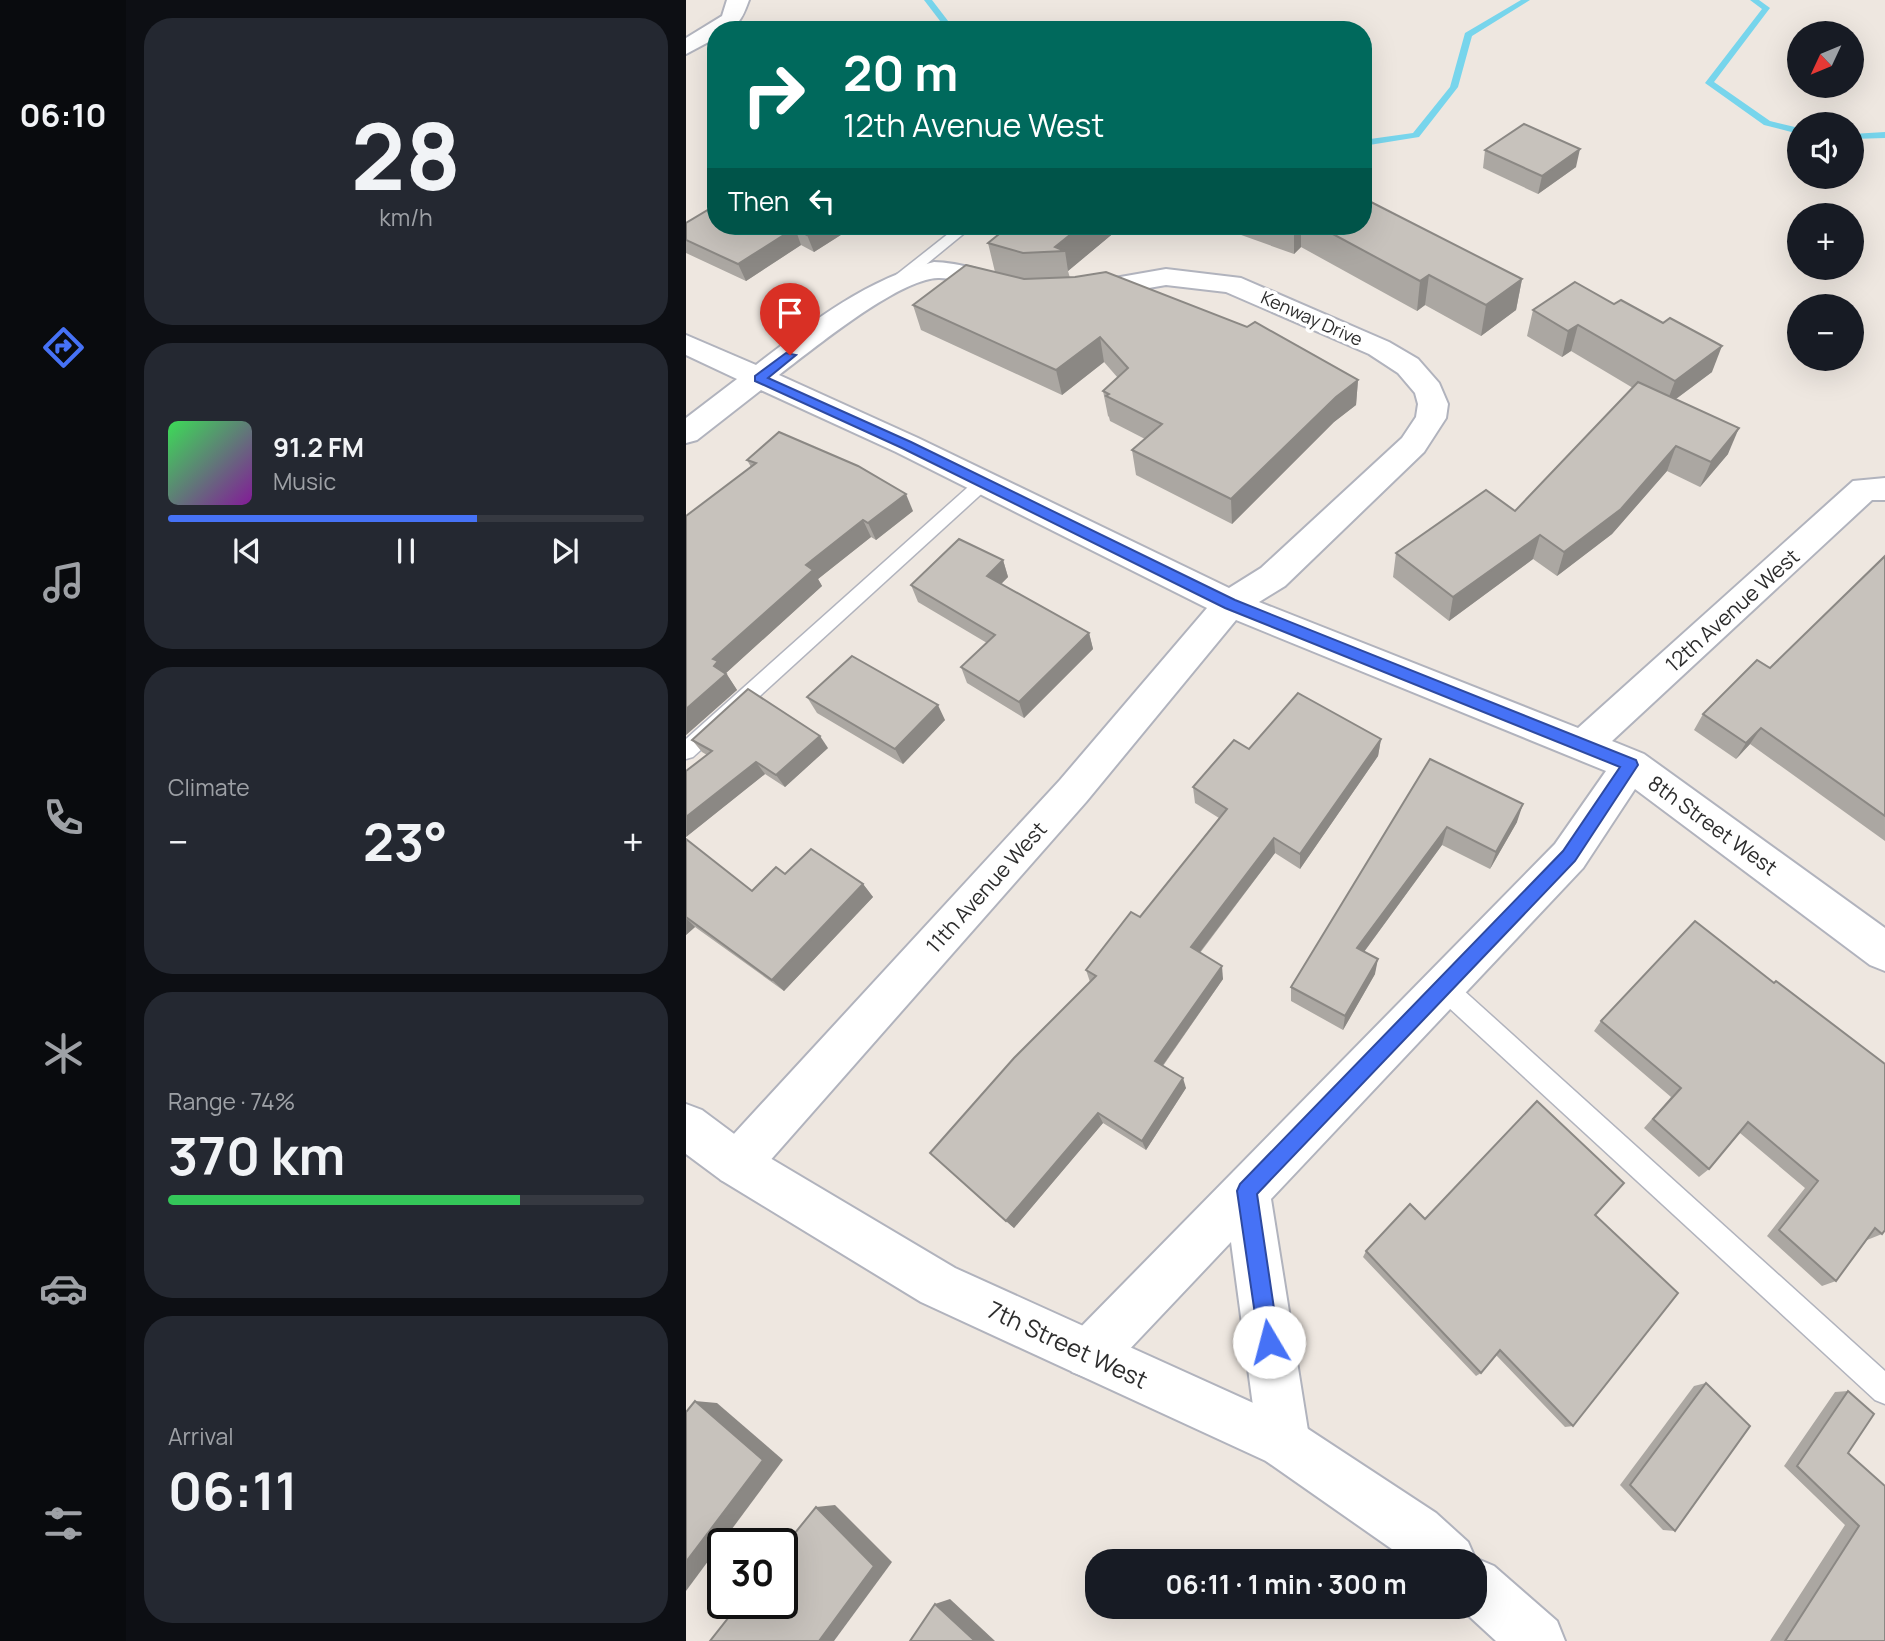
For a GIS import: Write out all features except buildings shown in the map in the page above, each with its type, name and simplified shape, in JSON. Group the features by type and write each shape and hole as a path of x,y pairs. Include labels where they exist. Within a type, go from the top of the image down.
{"street":[{"path":"728,21 738,0"},
{"path":"692,44 707,34"},
{"name":"Kenway Drive","path":"892,284 918,273 947,271 1006,290 1042,295 1166,277 1199,278 1231,284 1378,348 1408,366 1429,390 1433,404 1431,418 1413,445 1273,577 1230,604"},
{"path":"686,433 892,284"},
{"name":"8th Street West","path":"686,344 983,483 1230,604 1631,765 1885,952"},
{"name":"12th Avenue West","path":"1584,744 1864,489 1885,489"},
{"name":"11th Avenue West","path":"737,1164 1073,790 1230,604"},
{"path":"1090,1354 1569,856 1631,765"},
{"name":"7th Street West","path":"686,1126 737,1164 938,1284 1284,1443 1417,1532 1436,1549"},
{"path":"1247,1191 1284,1443"},
{"path":"1487,1596 1537,1641"}],"lane":[{"path":"892,284 955,235"},
{"path":"686,751 983,483"},
{"path":"1443,987 1885,1390"}],"waterway":[{"path":"928,0 944,21"},
{"path":"1372,142 1416,135 1454,87 1468,35 1526,0"},
{"path":"1754,0 1766,8 1709,83 1767,123 1787,128"},
{"path":"1864,136 1885,135"}],"route":[{"path":"790,355 760,379 907,445 1230,604 1631,765 1569,856 1247,1191 1269,1342"}]}
